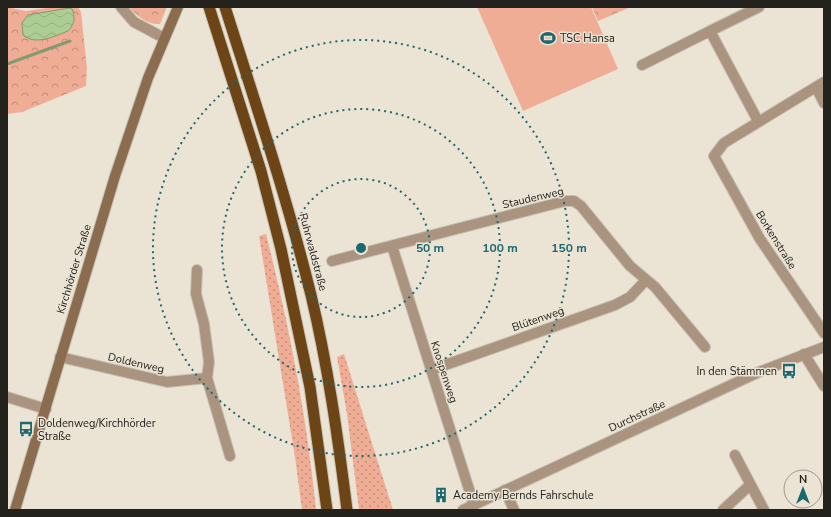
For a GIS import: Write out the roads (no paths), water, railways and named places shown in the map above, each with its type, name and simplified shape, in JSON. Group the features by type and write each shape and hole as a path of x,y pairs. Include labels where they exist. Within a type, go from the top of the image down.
{"highway":[{"path":"209,7 261,171 281,249 310,387 327,510"},
{"name":"Ruhrwaldstraße","path":"225,7 287,208 311,296 336,429 347,510"}],"main road":[{"name":"Kirchhörder Straße","path":"15,510 46,409 60,357 127,140 148,78 178,7"}],"street":[{"path":"121,7 134,22 164,38"},
{"path":"642,65 759,7"},
{"path":"710,31 758,121 820,84 824,103"},
{"name":"Borkenstraße","path":"758,121 724,143 714,156 760,238 824,333"},
{"name":"Staudenweg","path":"332,261 565,201 574,201 581,206 630,266 655,287 705,347"},
{"name":"Knospenweg","path":"392,246 474,504"},
{"path":"197,270 196,294 204,324 209,362 207,378 230,456"},
{"name":"Blütenweg","path":"431,370 615,305 630,297 646,280"},
{"name":"Durchstraße","path":"462,510 760,372 824,347"},
{"path":"804,354 824,386"},
{"name":"Doldenweg","path":"60,357 167,382 207,378"},
{"path":"7,397 46,409"},
{"path":"735,455 764,510"},
{"path":"723,510 750,485"},
{"path":"505,490 514,510"}],"water":[{"path":"69,8 72,9 74,18 73,24 68,31 39,40 33,40 23,35 22,23 28,15"}],"waterway":[{"path":"7,64 70,41"}],"place":[{"name":"TSC Hansa","path":"548,38"},
{"name":"In den Stämmen","path":"789,371"},
{"name":"Doldenweg/Kirchhörder Straße","path":"26,429"},
{"name":"Academy Bernds Fahrschule","path":"441,495"}]}
